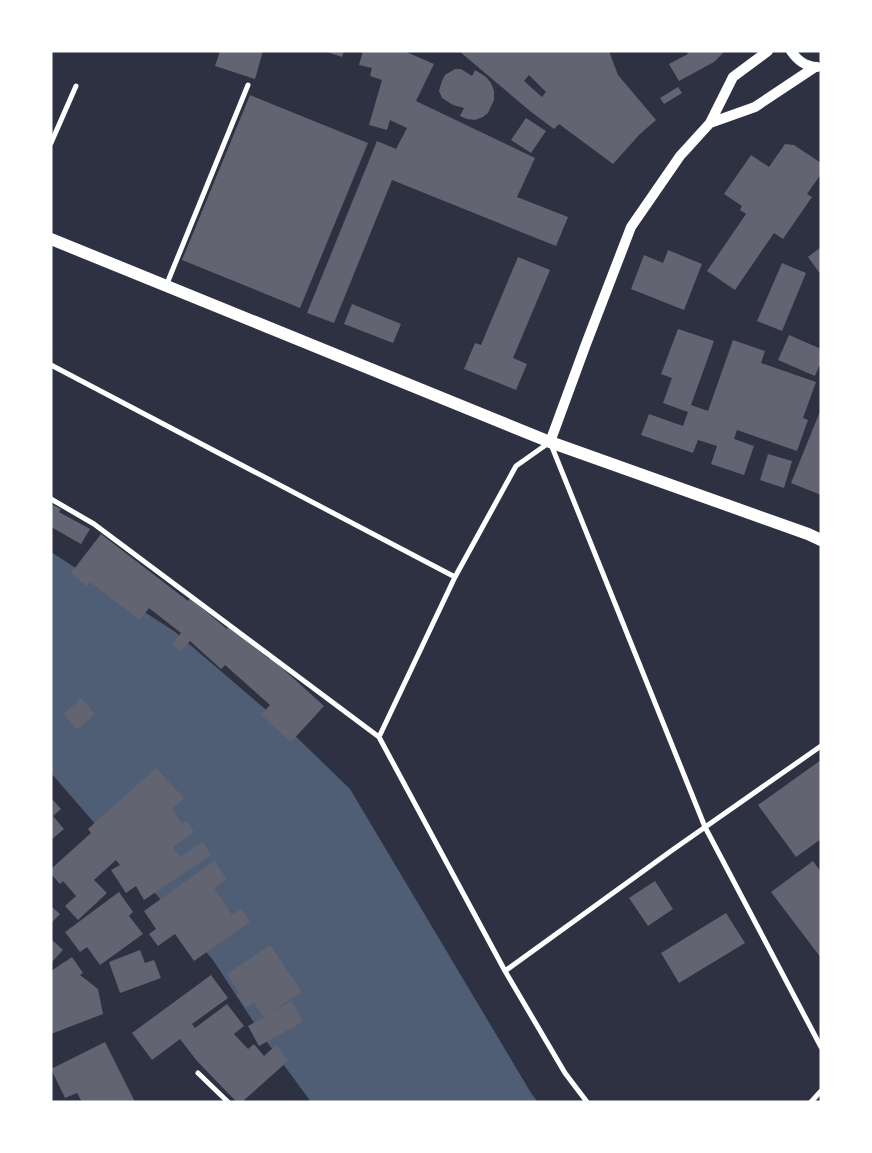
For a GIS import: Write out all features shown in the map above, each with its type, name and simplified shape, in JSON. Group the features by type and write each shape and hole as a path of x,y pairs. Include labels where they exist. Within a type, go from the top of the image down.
{"main road":[{"path":"550,442 631,227 680,156 710,123 733,78 768,51"},
{"path":"792,51 798,60 805,65 818,67"},
{"path":"710,123 755,107 818,67"},
{"path":"51,239 550,442 821,540"}],"street":[{"path":"166,286 248,85"},
{"path":"51,143 76,86"},
{"path":"51,364 455,577"},
{"path":"379,737 455,577 516,466 550,442 706,827 821,1047"},
{"path":"51,499 94,524 379,737 505,971 565,1073 587,1102"},
{"path":"505,971 821,746"},
{"path":"198,1073 228,1102"},
{"path":"811,1102 821,1091"}],"water":[{"path":"51,552 174,631 285,726 350,789 538,1102 311,1102 264,1038 213,960 51,773"}],"building":[{"path":"220,51 263,51 255,79 215,66"},
{"path":"324,51 344,51 342,57"},
{"path":"363,51 404,51 434,64 416,101 535,158 517,197 568,217 556,246 392,180 334,323 307,313 377,141 396,149 407,128 390,120 387,130 369,125 382,80 370,76 372,68 359,65"},
{"path":"459,51 609,51 618,75 656,120 640,134 613,164 559,124 554,129","holes":["529,75 546,92 542,97 524,81"]},
{"path":"686,51 725,51 714,62 679,81 669,64 688,54"},
{"path":"455,69 461,69 472,76 475,70 486,77 491,83 494,91 494,100 488,113 483,117 475,120 460,116 464,108 453,105 442,98 439,91 442,81 445,75"},
{"path":"678,87 682,93 664,104 660,98"},
{"path":"250,95 368,143 300,308 182,260"},
{"path":"526,118 546,131 531,153 511,140"},
{"path":"785,144 794,145 821,163 821,174 807,194 812,197 783,239 774,233 735,290 707,271 746,214 740,210 742,206 724,194 751,155 769,167"},
{"path":"821,247 821,275 808,257"},
{"path":"668,250 702,264 684,310 631,289 644,255 663,263"},
{"path":"518,257 550,270 513,358 527,364 516,390 464,369 475,343 481,345"},
{"path":"782,263 806,273 782,331 757,321"},
{"path":"352,304 401,324 393,343 344,324"},
{"path":"678,329 714,341 691,405 708,411 733,340 765,351 761,363 816,382 803,418 808,420 797,451 737,430 734,439 754,446 744,475 711,464 717,446 698,440 693,453 641,435 649,414 683,426 688,412 663,403 672,378 661,374"},
{"path":"789,335 821,349 821,367 819,366 815,376 778,360"},
{"path":"821,409 821,495 791,483"},
{"path":"768,454 792,461 784,488 760,480"},
{"path":"51,504 61,509 59,512 90,529 81,544 51,527"},
{"path":"101,534 188,601 190,598 227,629 229,626 269,659 270,657 324,706 291,742 261,715 270,705 225,665 221,669 190,641 181,651 172,644 181,633 149,608 140,620 90,582 87,586 71,573"},
{"path":"81,698 95,714 77,730 64,714"},
{"path":"821,760 821,839 796,857 758,805"},
{"path":"156,768 184,798 172,809 182,824 187,821 194,832 173,847 180,857 203,842 211,855 144,900 136,886 126,893 111,870 120,865 116,860 94,880 107,893 78,920 65,906 76,896 63,881 60,884 51,874 51,869 91,833 88,829"},
{"path":"51,798 61,809 53,816 64,829 51,840"},
{"path":"214,861 227,879 214,888 232,915 241,909 250,922 194,961 175,934 158,946 149,934 156,929 144,911"},
{"path":"813,861 821,872 821,958 771,892"},
{"path":"655,881 673,909 648,926 629,898"},
{"path":"119,892 133,912 129,916 143,934 100,965 87,947 80,952 65,932"},
{"path":"51,906 60,914 51,923"},
{"path":"726,913 745,943 679,983 661,953"},
{"path":"51,939 63,950 51,963"},
{"path":"270,945 302,992 268,1014 292,1001 303,1022 259,1046 248,1026 264,1017 254,1003 246,1008 237,995 239,993 227,974"},
{"path":"140,950 145,963 154,960 161,978 120,993 109,962"},
{"path":"72,957 83,973 80,975 98,989 103,1014 51,1034 51,971"},
{"path":"211,975 228,998 192,1024 195,1028 227,1004 244,1026 234,1034 248,1049 254,1044 264,1056 276,1045 288,1061 242,1102 237,1102 226,1091 197,1061 180,1039 152,1060 132,1033"},
{"path":"105,1042 135,1102 82,1102 77,1093 65,1098 51,1069"}]}
